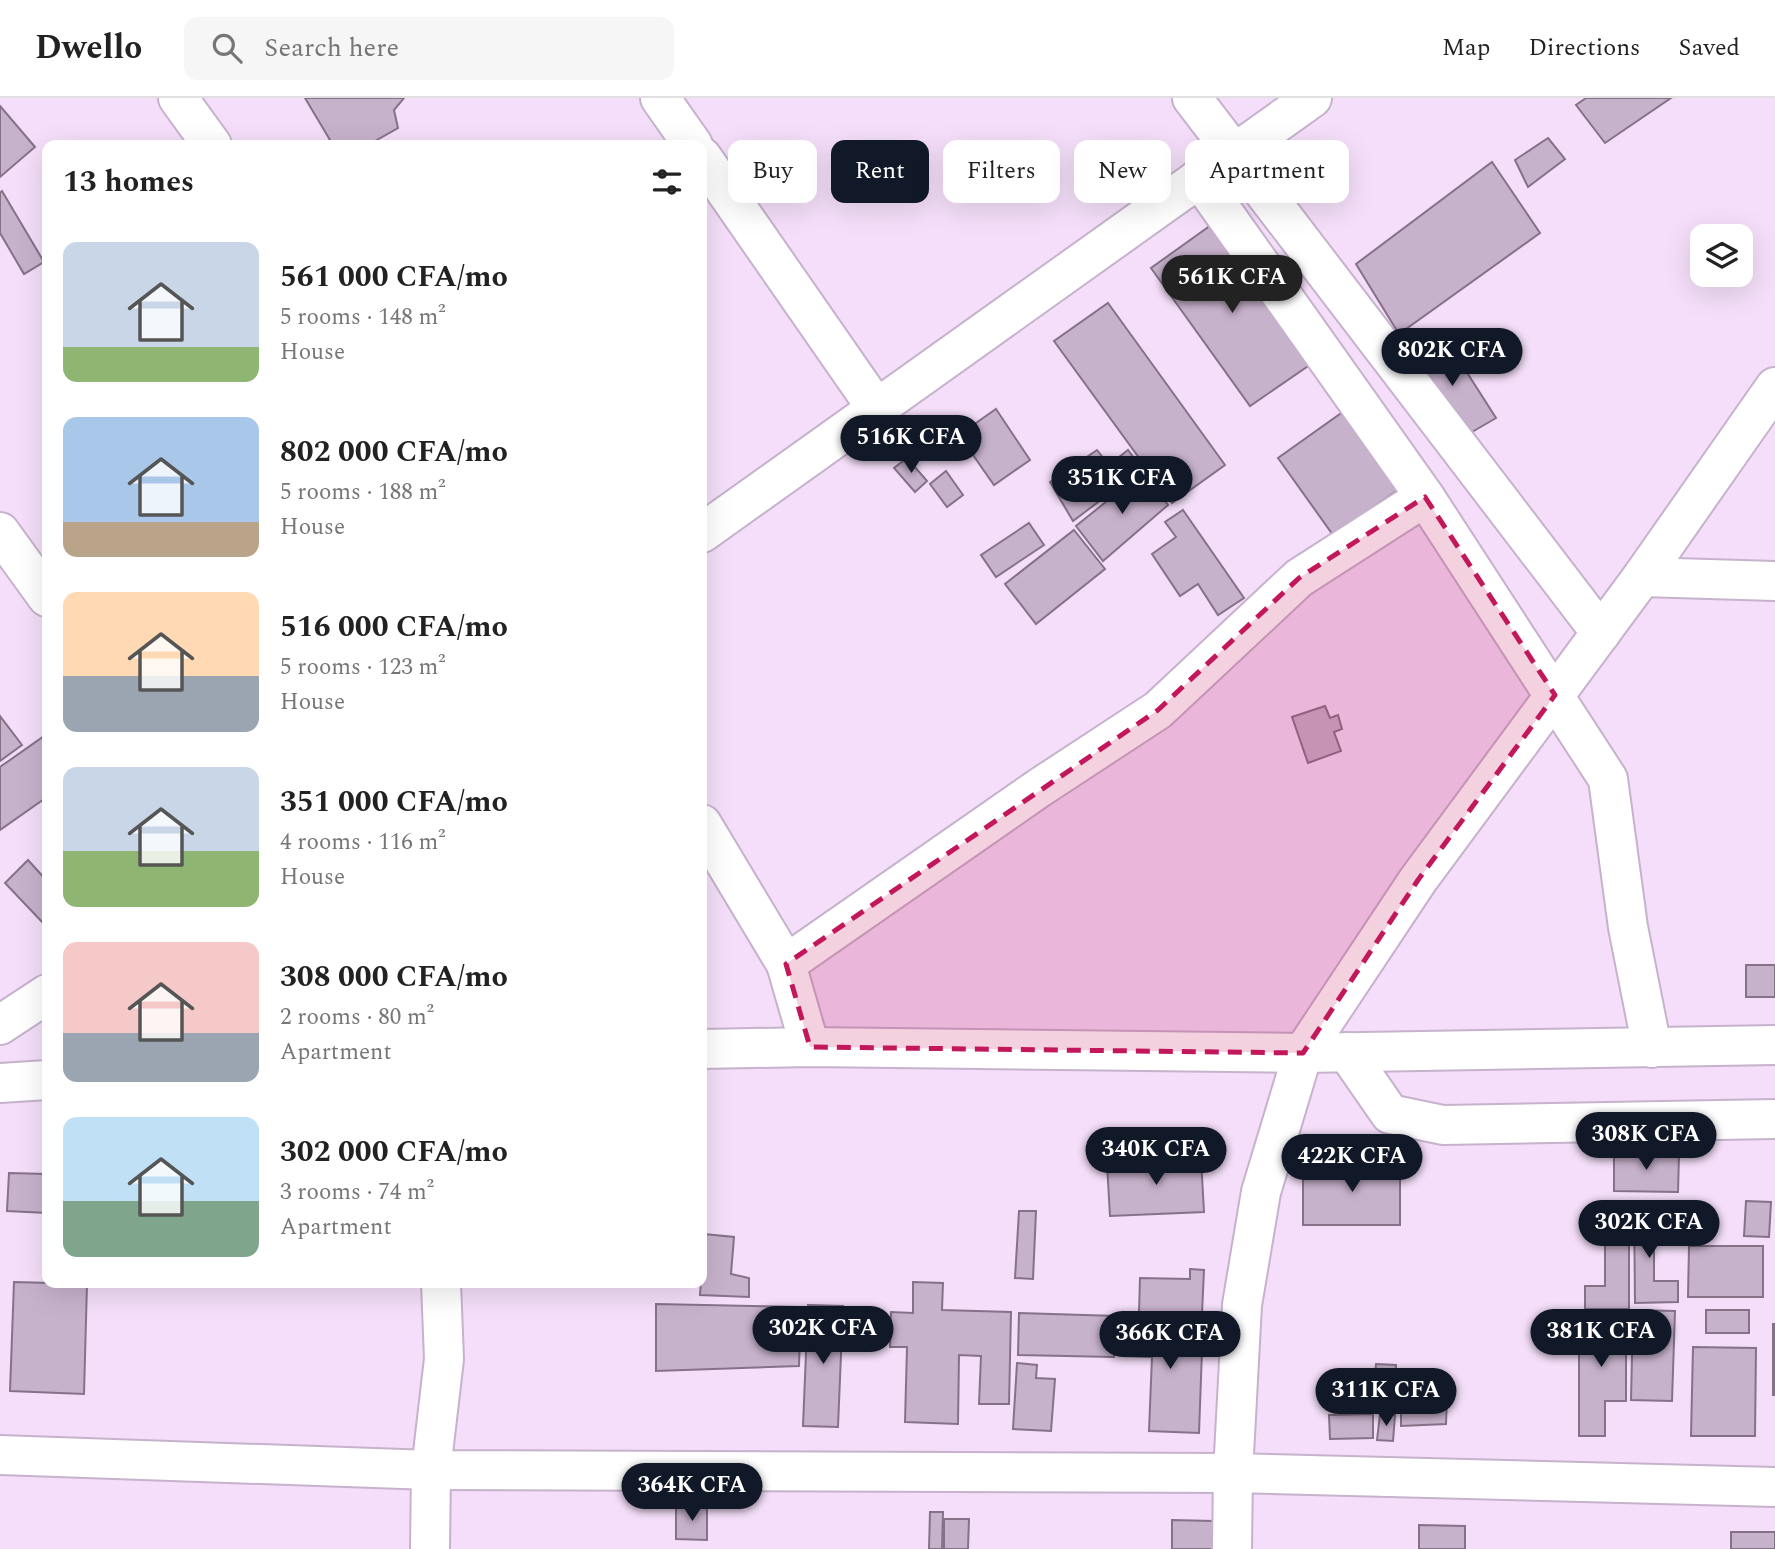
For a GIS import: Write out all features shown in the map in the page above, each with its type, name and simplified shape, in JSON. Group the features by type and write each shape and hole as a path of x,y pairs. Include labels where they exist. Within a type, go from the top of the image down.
{"street":[{"path":"178,98 208,140"},
{"path":"660,98 689,140"},
{"path":"1192,98 1225,140"},
{"path":"1253,140 1312,98"},
{"path":"707,165 877,409"},
{"path":"707,529 1185,188"},
{"path":"1217,203 1425,497 1608,779 1628,927 1652,1048"},
{"path":"1273,203 1601,633"},
{"path":"1232,1549 1233,1473 1242,1305 1261,1192 1303,1053 1418,880 1642,578 1775,387"},
{"path":"786,964 1039,788 1158,710 1299,578 1425,497"},
{"path":"0,532 42,590"},
{"path":"1642,578 1775,581"},
{"path":"707,832 786,964 810,1047"},
{"path":"0,1025 42,996"},
{"path":"707,1049 810,1047 1303,1053 1775,1045"},
{"path":"1348,1052 1390,1114 1443,1125 1775,1119"},
{"path":"0,1083 42,1080"},
{"path":"430,1549 431,1470 444,1359 441,1288"},
{"path":"0,1455 431,1470 1233,1473 1775,1487"}],"highlighted area":[{"path":"1425,497 1555,695 1418,880 1303,1053 810,1047 786,964 1158,710 1299,578"}],"building":[{"path":"305,98 404,98 394,110 398,128 377,140 330,140"},
{"path":"1586,98 1671,98 1605,143 1576,105"},
{"path":"0,106 35,147 0,177"},
{"path":"1548,138 1565,159 1528,187 1515,160"},
{"path":"1492,162 1540,233 1399,334 1356,264"},
{"path":"2,191 42,259 42,263 24,274 0,233"},
{"path":"1214,223 1314,362 1250,406 1151,268"},
{"path":"1108,303 1225,465 1172,503 1054,341"},
{"path":"1443,335 1496,418 1460,439 1410,360"},
{"path":"996,409 1030,460 994,485 959,435"},
{"path":"1347,409 1402,487 1333,535 1278,458"},
{"path":"1097,450 1109,465 1128,450 1142,469 1073,521 1050,482"},
{"path":"907,458 927,481 915,492 894,468"},
{"path":"946,471 963,495 947,507 930,484"},
{"path":"1143,472 1168,505 1103,561 1076,526"},
{"path":"1183,510 1244,598 1218,615 1198,584 1180,596 1152,554 1176,537 1165,522"},
{"path":"1029,523 1044,545 996,577 981,555"},
{"path":"1074,530 1105,569 1036,624 1005,584"},
{"path":"1325,706 1330,718 1338,715 1342,729 1334,732 1341,751 1308,763 1292,717"},
{"path":"0,716 22,745 0,761"},
{"path":"42,738 42,801 0,830 0,767"},
{"path":"28,860 42,875 42,922 5,883"},
{"path":"1746,965 1775,965 1775,997 1746,997"},
{"path":"1614,1153 1679,1154 1678,1192 1614,1191"},
{"path":"1201,1158 1204,1212 1110,1216 1107,1163"},
{"path":"1303,1164 1400,1164 1400,1225 1303,1225"},
{"path":"9,1173 42,1174 42,1213 7,1211"},
{"path":"1746,1201 1771,1202 1769,1237 1744,1236"},
{"path":"1634,1202 1654,1202 1654,1281 1678,1281 1678,1302 1635,1303"},
{"path":"1019,1211 1036,1211 1033,1279 1015,1278"},
{"path":"1605,1211 1629,1211 1629,1309 1585,1309 1585,1286 1605,1286"},
{"path":"707,1234 734,1237 731,1274 749,1278 749,1297 700,1295 700,1288 707,1288"},
{"path":"1689,1246 1763,1246 1763,1297 1688,1297"},
{"path":"1190,1269 1204,1270 1202,1314 1139,1312 1140,1278 1190,1279"},
{"path":"14,1282 42,1283 42,1288 87,1288 84,1394 10,1391"},
{"path":"913,1282 943,1283 942,1310 1011,1312 1009,1404 979,1404 981,1356 959,1355 958,1424 905,1422 907,1347 890,1347 891,1312 913,1313"},
{"path":"656,1304 801,1307 799,1366 656,1371"},
{"path":"808,1305 843,1306 838,1427 803,1426"},
{"path":"1633,1310 1675,1311 1672,1401 1631,1400"},
{"path":"1706,1310 1749,1310 1749,1333 1706,1333"},
{"path":"1019,1313 1116,1316 1114,1357 1018,1355"},
{"path":"1579,1315 1626,1316 1626,1401 1605,1401 1605,1436 1579,1436"},
{"path":"1124,1320 1203,1323 1199,1433 1149,1431 1152,1357 1123,1356"},
{"path":"1775,1324 1775,1395 1773,1395"},
{"path":"1693,1347 1756,1348 1755,1436 1691,1436"},
{"path":"1017,1363 1037,1365 1036,1378 1055,1379 1051,1431 1013,1429"},
{"path":"1376,1364 1396,1365 1395,1412 1330,1410 1330,1384 1374,1386"},
{"path":"1401,1396 1447,1397 1446,1424 1401,1426"},
{"path":"1373,1414 1373,1438 1330,1439 1329,1415"},
{"path":"1380,1415 1395,1415 1393,1441 1377,1440"},
{"path":"676,1507 707,1507 707,1540 676,1539"},
{"path":"930,1512 943,1512 942,1549 929,1549"},
{"path":"944,1519 969,1519 968,1549 944,1549"},
{"path":"1172,1520 1213,1521 1213,1549 1172,1549"},
{"path":"1419,1525 1465,1526 1465,1549 1419,1549"},
{"path":"1731,1532 1775,1532 1775,1549 1731,1549"}]}
